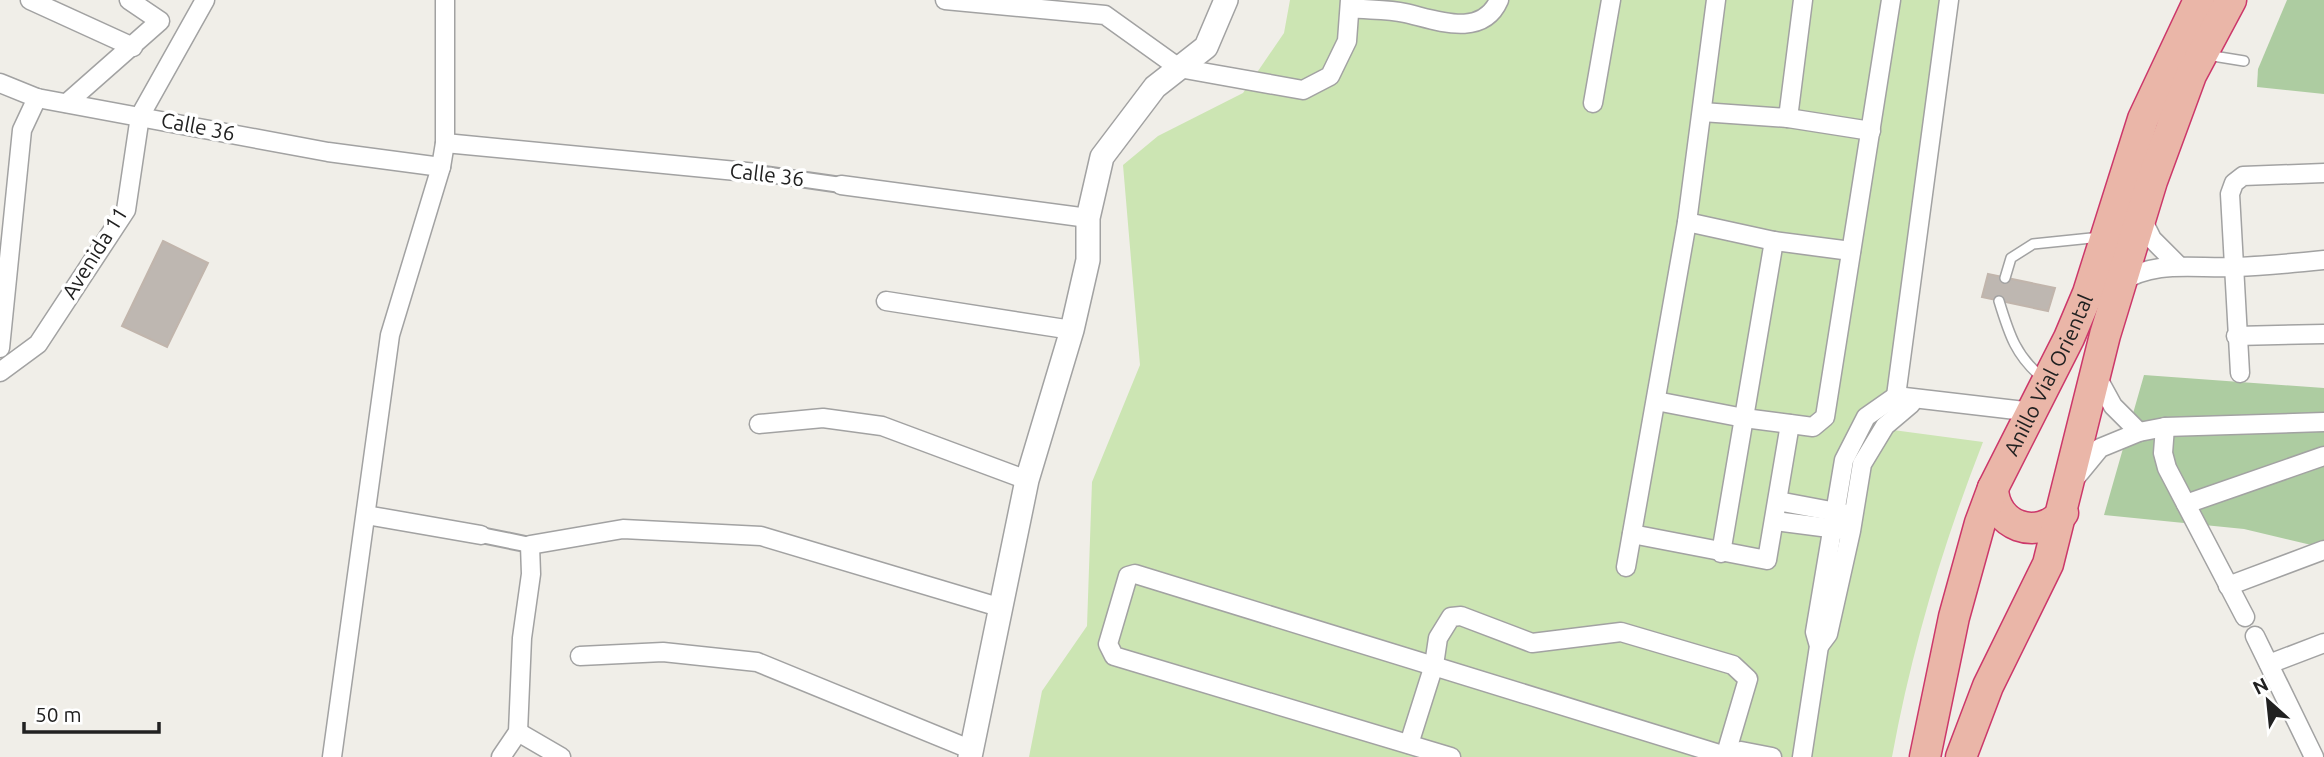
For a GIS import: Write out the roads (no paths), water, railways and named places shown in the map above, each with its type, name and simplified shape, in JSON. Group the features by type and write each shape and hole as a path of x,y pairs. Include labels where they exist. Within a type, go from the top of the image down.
{"highway":[{"name":"Anillo Vial Oriental","path":"1925,757 1966,567 1993,488 2048,383 2088,293 2147,108 2199,0"},
{"name":"Anillo Vial Oriental","path":"1961,757 1988,686 2044,573 2066,500 2119,283 2141,216 2202,54 2231,0"},
{"path":"1993,488 2001,514 2018,526 2032,529 2046,526 2066,500"}],"street":[{"path":"30,0 133,47"},
{"path":"130,0 160,22 186,34"},
{"name":"Avenida 11","path":"0,372 37,344 126,210 140,116 205,0"},
{"path":"331,757 390,335 445,143 445,0"},
{"path":"945,0 1105,15 1179,68 1303,90 1330,76 1347,41 1350,4 1403,13 1446,25 1465,24 1483,18 1494,11 1499,0"},
{"path":"580,656 663,652 757,662 971,753 1027,480 1072,330 1088,260 1088,218 1102,157 1155,87 1206,47 1226,0"},
{"path":"1592,103 1611,0"},
{"path":"1626,567 1687,222 1716,0"},
{"path":"1788,118 1803,0"},
{"path":"1656,401 1744,418 1812,427 1825,417 1891,0"},
{"path":"1899,403 1949,0"},
{"path":"67,103 160,22"},
{"name":"Calle 36","path":"0,83 37,98 328,152 440,167"},
{"path":"0,348 22,130 37,98"},
{"path":"1702,112 1788,118 1871,131"},
{"name":"Calle 36","path":"445,143 757,173 1088,218"},
{"path":"2240,373 2230,194 2234,183 2243,176 2324,173"},
{"path":"2141,216 2152,239 2179,267"},
{"path":"1687,222 1774,241 1851,251"},
{"path":"1721,554 1774,241"},
{"path":"2119,283 2150,268 2236,267 2324,260"},
{"path":"887,301 1072,330"},
{"path":"2236,336 2324,334"},
{"path":"2096,375 2113,406 2139,432"},
{"path":"1802,757 1819,646 1815,632 1844,522 1844,460 1866,417 1919,398 2033,412"},
{"path":"759,424 823,418 882,426 1027,480"},
{"path":"2066,500 2087,460 2100,448 2139,432 2165,427 2324,422"},
{"path":"1632,534 1721,554 1768,560 1790,424"},
{"path":"2165,427 2163,453 2186,504 2245,617"},
{"path":"2186,504 2324,456"},
{"path":"1778,501 1844,522"},
{"path":"366,515 530,545 622,529 761,536 1002,608"},
{"path":"1776,520 1844,522"},
{"path":"500,757 518,732 523,638 531,574 530,545"},
{"path":"2228,586 2324,550"},
{"path":"1451,757 1114,656 1108,644 1128,576 1135,575 1727,756 1741,751 1772,757"},
{"path":"1409,744 1444,625 1451,617 1461,616 1532,643 1621,632 1733,664 1748,679 1727,756"},
{"path":"2255,636 2315,745"},
{"path":"2269,664 2324,643"},
{"path":"518,732 561,757"}],"lane":[{"path":"2202,54 2244,61"},
{"path":"2005,278 2011,258 2034,244 2106,237"},
{"path":"1999,301 2008,332 2026,365 2048,383"}]}
